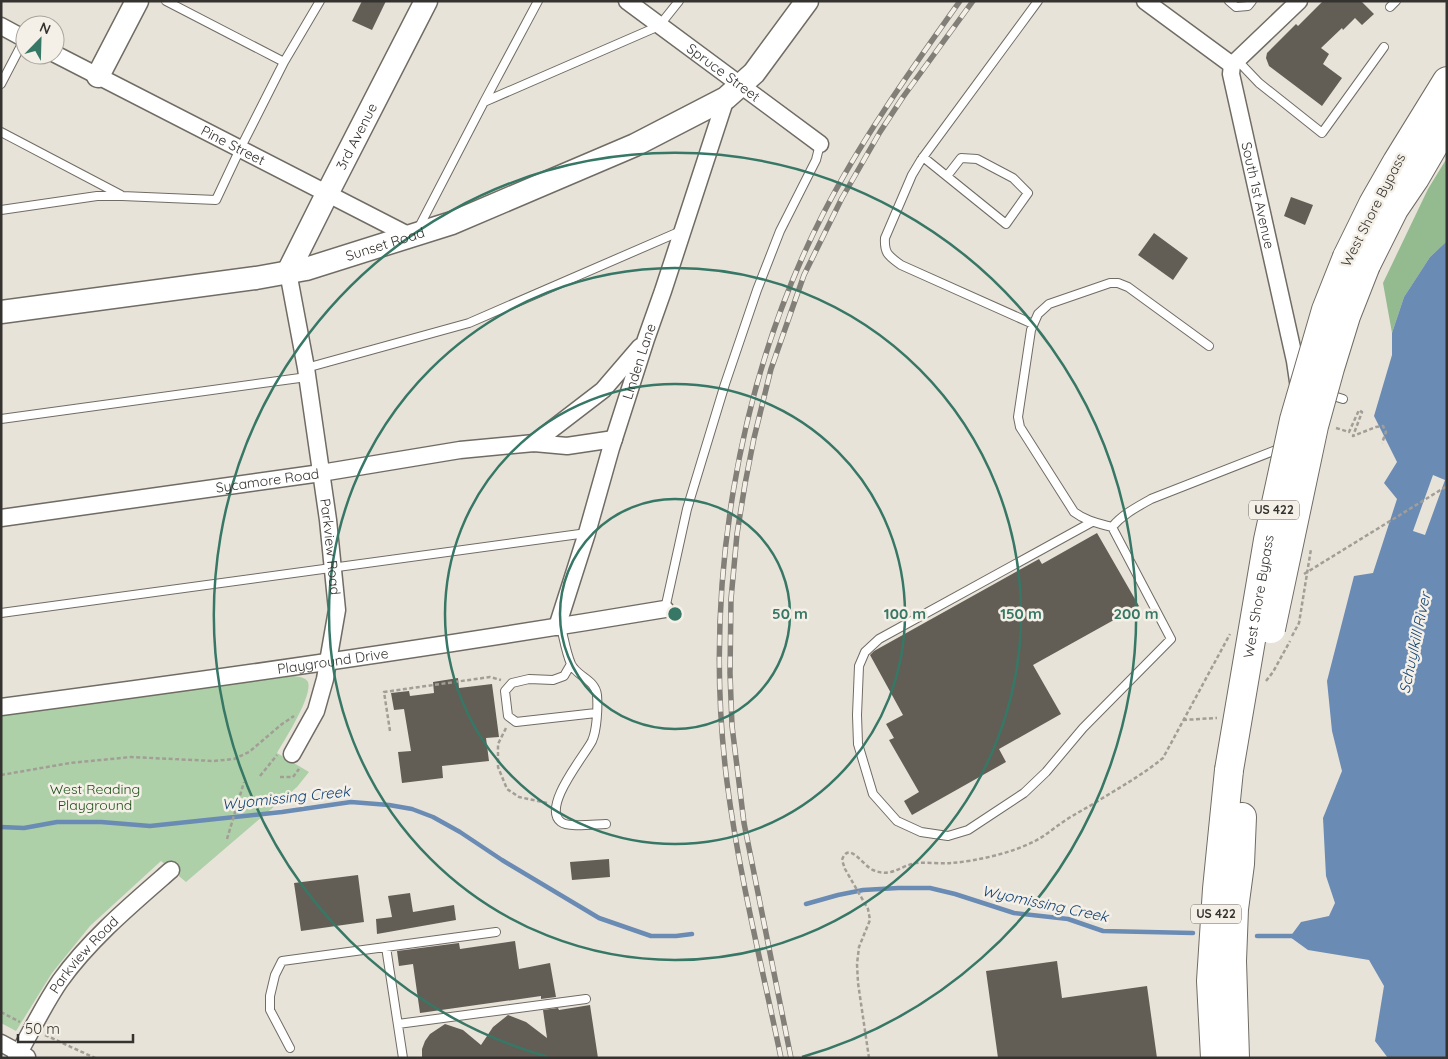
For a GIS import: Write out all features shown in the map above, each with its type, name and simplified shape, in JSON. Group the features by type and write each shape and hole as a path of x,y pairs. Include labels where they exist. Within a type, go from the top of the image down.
{"highway":[{"path":"1397,162 1424,98 1447,59"},
{"name":"West Shore Bypass","path":"1357,261 1373,204 1447,81"},
{"name":"West Shore Bypass","path":"1215,1058 1211,981 1217,889 1239,770 1268,540 1294,420 1326,310 1357,261 1416,178 1447,123"},
{"name":"West Shore Bypass","path":"1235,1058 1232,961 1234,909 1240,864 1239,770"}],"street":[{"path":"98,76 137,1"},
{"name":"3rd Avenue","path":"288,272 426,1"},
{"name":"Spruce Street","path":"627,1 659,26 733,92 820,144"},
{"name":"Sunset Road","path":"1,312 256,278 306,269 452,223 634,145 733,92 754,73 807,1"},
{"path":"1146,1 1234,62 1291,4"},
{"path":"1,26 15,33"},
{"name":"Pine Street","path":"65,59 412,236"},
{"name":"South 1st Avenue","path":"1234,62 1231,74 1295,361 1303,387 1304,418"},
{"name":"Linden Lane","path":"559,627 614,439 646,339 682,230 733,92"},
{"name":"Parkview Road","path":"288,272 307,373 328,520 337,610 328,661 316,711 289,759"},
{"path":"534,443 603,390 646,339"},
{"name":"Sycamore Road","path":"1,518 321,473 460,450 534,443 567,446 614,439"},
{"name":"Playground Drive","path":"1,707 559,627 665,609"},
{"name":"Parkview Road","path":"21,1056 44,1005 75,962 98,936 171,870"},
{"path":"1,1043 21,1056"}],"lane":[{"path":"166,1 284,62"},
{"path":"1,210 97,196 216,200 284,62 320,1"},
{"path":"412,236 538,1"},
{"path":"484,102 659,26 679,1"},
{"path":"1034,324 901,265 888,255 885,248 885,238 912,175 923,157 1038,1"},
{"path":"1229,1 1236,7 1248,6 1252,1"},
{"path":"1390,8 1396,1"},
{"path":"1234,62 1322,133 1384,47"},
{"path":"1,84 15,57"},
{"path":"1,132 122,196"},
{"path":"665,609 687,509 725,384 757,290 780,232 816,160 820,144"},
{"path":"923,157 1006,224 1028,193 1014,178 977,159 961,158 947,176"},
{"path":"1,419 307,373 469,323 682,230"},
{"path":"1092,522 879,639 865,652 859,666 858,744 873,794 897,821 922,832 948,836 968,830 1000,809 1024,793 1046,772 1083,728 1171,639 1112,527 1092,522 1074,512 1020,427 1018,416 1031,330 1038,314 1049,304 1110,283 1118,283 1128,287 1210,346"},
{"path":"1316,390 1343,399"},
{"path":"1112,527 1131,510 1152,499 1298,441"},
{"path":"1,613 587,533"},
{"path":"559,627 571,664 593,684 597,696 595,730 592,742 558,799 558,819 562,823 572,825 606,824"},
{"path":"571,664 564,676 553,680 528,678 512,682 505,691 508,716 516,722 596,713"},
{"path":"290,1048 270,1010 270,996 275,975 282,961 496,932"},
{"path":"386,947 403,1058"},
{"path":"398,1024 586,1000"}],"path":[{"path":"1336,428 1350,432 1359,410 1362,412 1353,436 1383,426 1386,432 1382,443"},
{"path":"1300,576 1447,486"},
{"path":"869,1058 857,964 859,947 870,920 868,909 845,869 842,860 843,855 851,852 873,870 888,874 916,863 952,863 998,855 1035,840 1149,770 1163,758 1231,632"},
{"path":"390,732 384,692 490,677 512,682"},
{"path":"1,775 70,763 131,757 214,761 234,759 249,752 294,716"},
{"path":"516,722 506,728 498,744 498,767 507,788 519,797 557,805"},
{"path":"260,776 289,759 293,777 280,778"},
{"path":"227,839 244,782"},
{"path":"1,1012 32,1029 95,1058"}],"green space":[{"path":"1447,158 1447,241 1430,257 1404,297 1392,333 1383,283 1428,189"},
{"name":"West Reading Playground","path":"294,676 307,680 308,689 297,718 277,753 309,772 297,787 186,882 161,861 90,926 52,973 16,1031 1,1023 1,716"}],"water":[{"name":"Schuylkill River","path":"1447,241 1447,1058 1388,1058 1375,1041 1384,986 1369,960 1308,950 1290,937 1301,922 1329,916 1335,903 1326,876 1323,818 1342,771 1332,731 1327,681 1354,576 1373,573 1397,499 1384,483 1397,462 1374,416 1392,355 1392,333 1404,297 1430,257","holes":["1433,475 1445,480 1425,535 1413,531"]}],"building":[{"path":"362,1 386,1 372,30 352,21"},
{"path":"1323,1 1361,1 1374,14 1362,25 1355,18 1321,48 1329,54 1323,64 1342,78 1322,106 1269,66 1266,58 1267,53 1296,24 1298,26"},
{"path":"1291,197 1313,205 1305,225 1284,216"},
{"path":"1154,233 1188,258 1173,280 1138,255"},
{"path":"1097,533 1139,606 1033,665 1061,714 999,749 1006,762 912,815 904,801 919,792 889,740 894,738 886,724 903,715 870,655 874,651 1039,559 1042,564"},
{"path":"458,678 459,688 492,684 499,737 486,738 489,761 442,766 443,778 402,783 398,752 411,751 404,709 394,710 391,693 409,691 410,696 434,693 433,682"},
{"path":"609,859 610,877 572,880 570,862"},
{"path":"358,875 364,922 301,931 294,883"},
{"path":"410,893 413,912 454,905 456,920 377,934 376,919 392,917 388,896"},
{"path":"515,941 519,969 550,963 556,997 541,999 541,996 420,1013 413,964 399,966 397,951 459,943 460,949"},
{"path":"1057,961 1062,998 1147,986 1157,1058 998,1058 986,971"},
{"path":"590,1005 598,1058 422,1058 422,1049 425,1041 430,1034 445,1024 463,1030 481,1045 493,1027 508,1015 526,1022 547,1038 543,1010 558,1008 559,1010"}],"waterway":[{"name":"Wyomissing Creek","path":"1,827 24,828 57,822 101,822 150,826 282,812 351,802 389,805 412,809 433,817 599,918 651,936 692,934"},
{"name":"Wyomissing Creek","path":"806,904 863,890 930,888 1014,913 1068,919 1103,931 1193,933"},
{"name":"Wyomissing Creek","path":"1257,936 1295,936"}],"railway":[{"path":"781,1058 751,920 727,782 721,710 720,637 724,564 733,490 748,418 768,348 793,279 823,214 871,131 960,1"},
{"path":"791,1058 744,823 732,726 730,673 731,599 737,534 745,484 771,369 804,275 842,198 880,132 903,97 973,1"}]}
